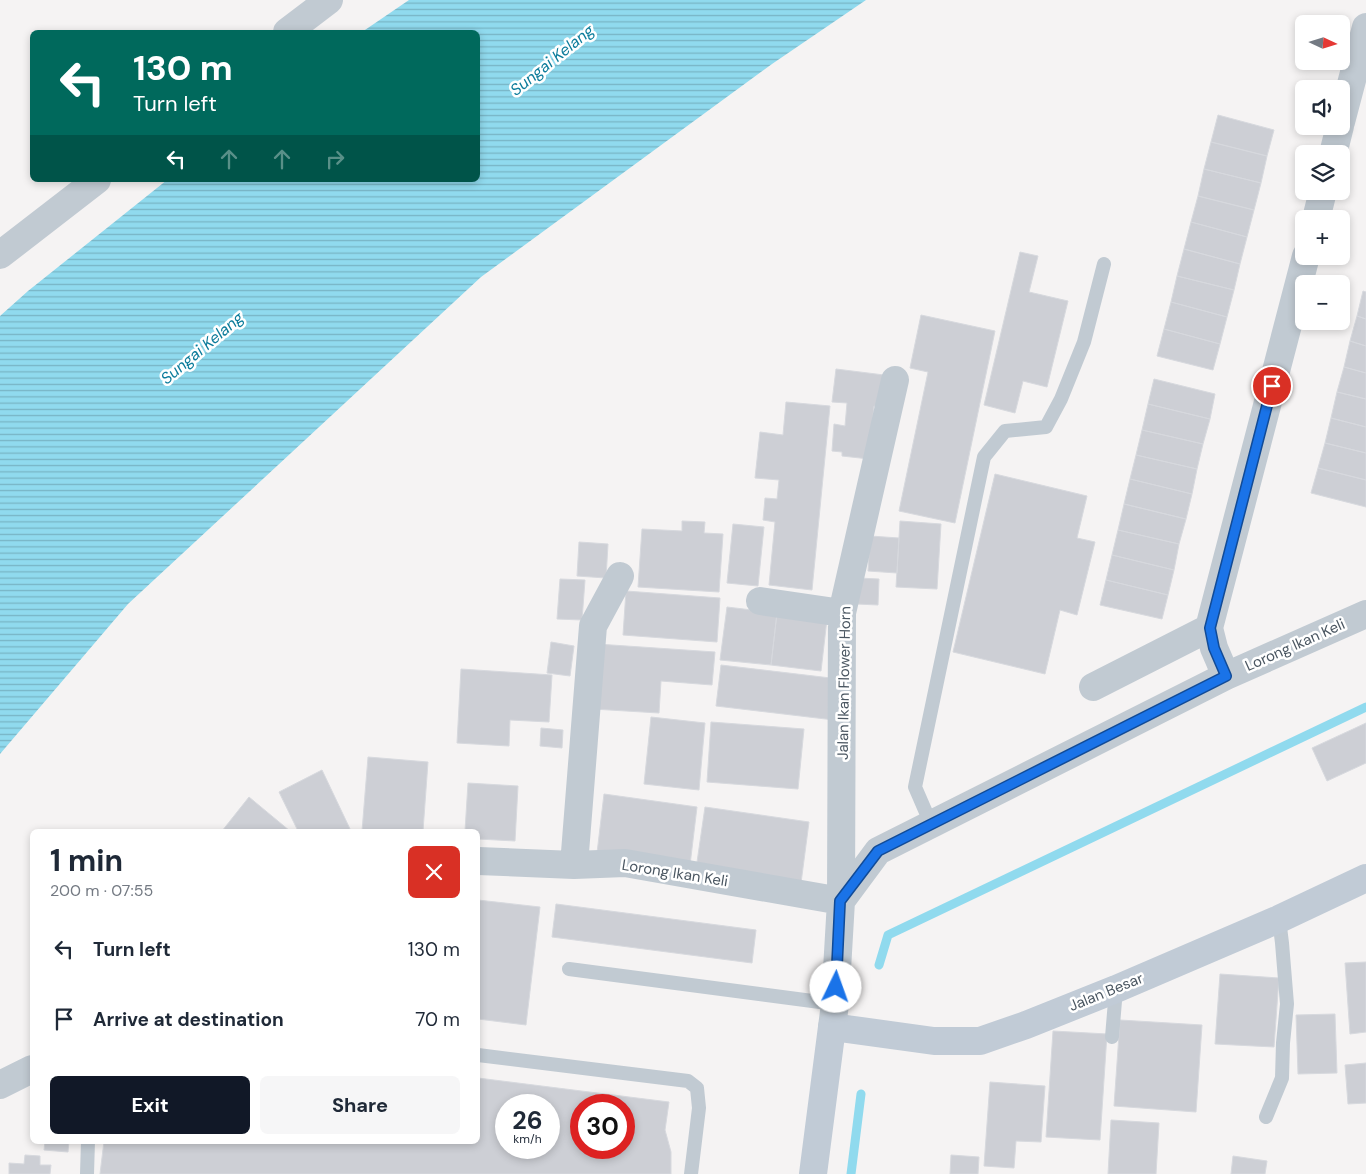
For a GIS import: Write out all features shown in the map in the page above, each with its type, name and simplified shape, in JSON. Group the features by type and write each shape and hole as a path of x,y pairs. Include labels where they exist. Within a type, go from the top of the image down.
{"street":[{"path":"291,30 330,0"},
{"path":"1350,88 1366,28"},
{"path":"0,255 94,182"},
{"path":"1226,676 1214,648 1210,628 1304,265"},
{"name":"Jalan Ikan Flower Horn","path":"840,901 842,613 895,380"},
{"path":"574,865 593,626 620,576"},
{"path":"760,601 842,613"},
{"name":"Lorong Ikan Keli","path":"480,861 574,865 625,863 840,901 878,851 1226,676 1366,614"},
{"path":"1093,687 1210,628"},
{"name":"Jalan Besar","path":"833,1015 934,1041 980,1041 1116,989 1278,919 1366,878"},
{"path":"813,1174 833,1015 840,901"},
{"path":"0,1085 30,1070"}],"lane":[{"path":"931,824 915,787 984,457 1004,431 1046,427 1061,399 1084,342 1104,264"},
{"path":"1266,1117 1282,1078 1287,1004 1278,919"},
{"path":"569,969 833,1015"},
{"path":"1112,1037 1116,989"},
{"path":"480,1054 688,1081 697,1088 699,1108 691,1174"},
{"path":"86,1174 88,1144"}],"water":[{"name":"Sungai Kelang","path":"409,0 866,0 772,64 481,277 128,604 0,754 0,316 28,291 164,182 480,182 480,30 365,30"}],"building":[{"path":"1218,115 1274,130 1267,156 1211,142"},
{"path":"1211,142 1267,156 1261,183 1204,169"},
{"path":"1204,169 1261,183 1254,210 1198,196"},
{"path":"1198,196 1254,210 1247,237 1191,222"},
{"path":"1191,222 1247,237 1240,264 1184,249"},
{"path":"1184,249 1240,264 1234,290 1177,276"},
{"path":"1020,252 1038,256 1029,292 1068,301 1047,387 1023,381 1015,413 984,405"},
{"path":"1177,276 1234,290 1227,317 1171,302"},
{"path":"1363,291 1366,292 1366,319 1357,316"},
{"path":"1171,302 1227,317 1220,344 1164,329"},
{"path":"921,315 995,331 955,523 899,511 928,372 910,368"},
{"path":"1357,316 1366,319 1366,346 1350,341"},
{"path":"1164,329 1220,344 1213,370 1157,356"},
{"path":"1350,341 1366,346 1366,373 1344,367"},
{"path":"1344,367 1366,373 1366,399 1337,392"},
{"path":"836,369 884,375 881,407 874,406 869,459 842,456 842,452 832,451 834,424 845,426 847,403 832,402"},
{"path":"1154,379 1215,394 1210,419 1148,404"},
{"path":"1337,392 1366,399 1366,427 1331,418"},
{"path":"786,402 830,406 812,590 769,585 775,522 763,520 765,498 777,499 779,480 755,478 760,432 783,435"},
{"path":"1148,404 1210,419 1203,444 1142,430"},
{"path":"1331,418 1366,427 1366,453 1325,443"},
{"path":"1142,430 1203,444 1197,469 1136,455"},
{"path":"1325,443 1366,453 1366,480 1318,468"},
{"path":"1136,455 1197,469 1192,494 1130,479"},
{"path":"1318,468 1366,480 1366,507 1311,493"},
{"path":"995,474 1087,496 1077,538 1095,542 1077,615 1060,610 1045,674 953,652"},
{"path":"1130,479 1192,494 1186,519 1124,504"},
{"path":"1124,504 1186,519 1179,544 1118,530"},
{"path":"682,521 705,522 704,533 723,534 719,592 638,587 642,529 682,531"},
{"path":"900,521 941,524 937,589 896,587"},
{"path":"733,524 764,527 758,586 727,583"},
{"path":"1118,530 1179,544 1174,570 1112,555"},
{"path":"870,536 899,538 897,573 868,571"},
{"path":"579,542 608,544 606,578 577,576"},
{"path":"1112,555 1174,570 1168,595 1106,580"},
{"path":"858,578 879,579 878,605 857,604"},
{"path":"560,579 585,580 582,620 557,619"},
{"path":"1106,580 1168,595 1162,619 1100,605"},
{"path":"626,591 720,598 717,642 623,635"},
{"path":"727,607 777,613 771,665 720,660"},
{"path":"777,613 827,619 821,671 771,665"},
{"path":"551,642 574,646 570,676 547,673"},
{"path":"597,644 715,652 712,685 661,681 659,713 593,709"},
{"path":"721,665 839,679 834,720 716,706"},
{"path":"461,669 552,675 549,722 510,720 509,746 457,743"},
{"path":"651,717 705,723 699,790 644,784"},
{"path":"711,722 804,729 798,789 707,782"},
{"path":"1366,723 1366,763 1327,781 1312,748"},
{"path":"541,728 563,730 562,748 540,746"},
{"path":"368,757 428,762 423,829 362,829"},
{"path":"322,770 350,829 297,829 279,792"},
{"path":"468,783 518,786 515,841 480,839 480,829 465,829"},
{"path":"604,794 697,807 690,865 597,853"},
{"path":"249,797 288,829 224,829"},
{"path":"705,807 809,822 801,883 696,869"},
{"path":"480,900 540,907 526,1025 480,1019"},
{"path":"556,904 756,930 752,963 552,937"},
{"path":"1366,962 1366,1032 1350,1034 1345,963"},
{"path":"1220,974 1279,978 1274,1047 1215,1044"},
{"path":"1335,1014 1337,1073 1298,1074 1296,1015"},
{"path":"1120,1020 1202,1025 1196,1112 1114,1106"},
{"path":"1053,1031 1107,1034 1100,1140 1046,1137"},
{"path":"1366,1063 1366,1103 1348,1104 1345,1065"},
{"path":"480,1078 605,1094 570,1094 570,1159 635,1159 635,1098 669,1102 665,1130 671,1152 671,1174 100,1174 104,1144 480,1144"},
{"path":"990,1082 1045,1086 1041,1142 1016,1141 1014,1168 984,1166"},
{"path":"1111,1120 1159,1123 1156,1174 1108,1174"},
{"path":"45,1144 69,1144 68,1152 44,1150"},
{"path":"25,1155 40,1156 40,1165 51,1165 50,1174 9,1174 9,1163 24,1164"},
{"path":"951,1155 979,1157 978,1174 950,1174"},
{"path":"1233,1156 1267,1161 1265,1174 1231,1174"}],"waterway":[{"path":"879,965 888,935 1366,707"},
{"path":"851,1174 861,1094"}],"route":[{"path":"836,987 840,901 878,851 1226,676 1214,648 1210,628 1272,386"}]}
